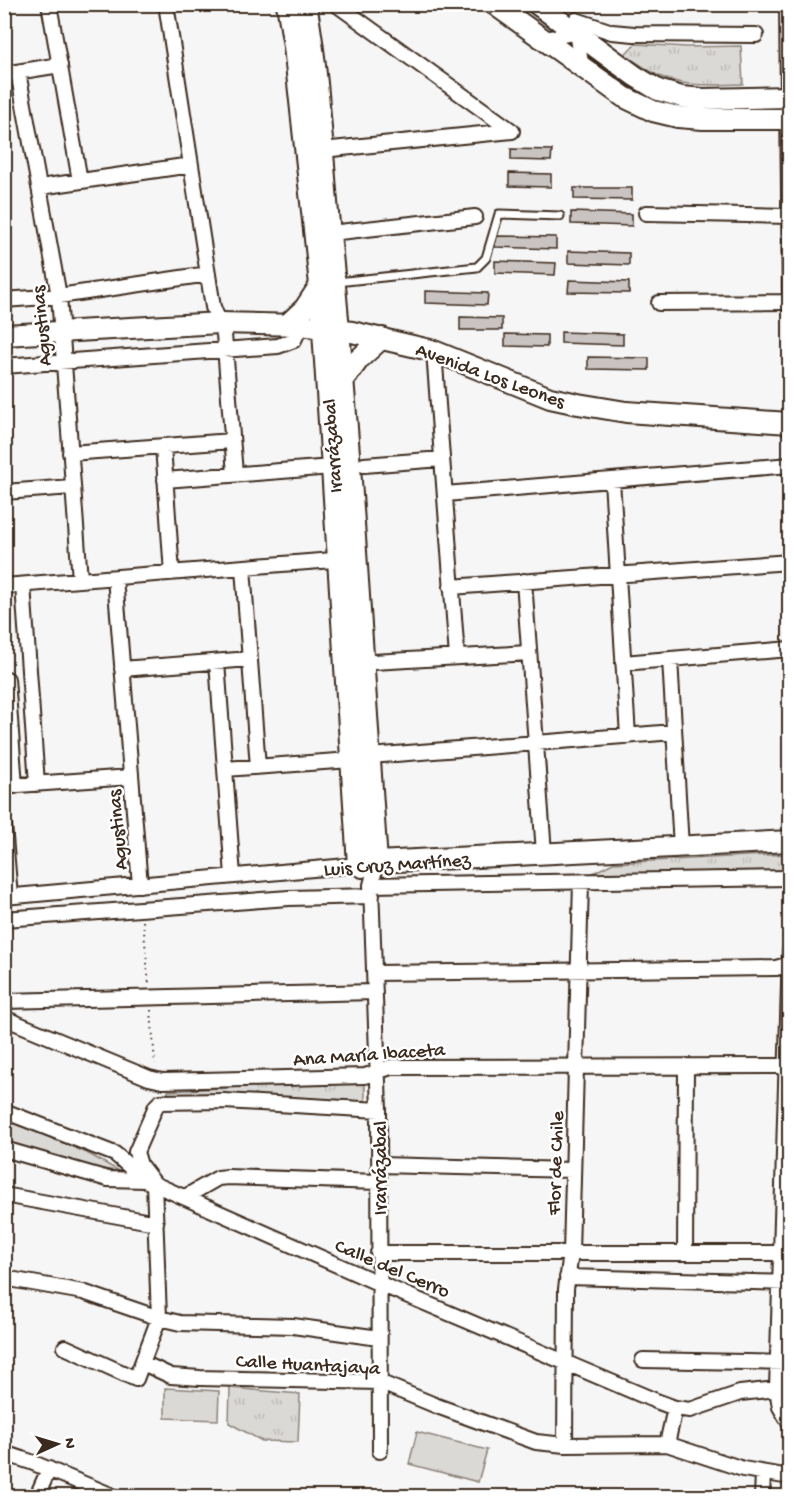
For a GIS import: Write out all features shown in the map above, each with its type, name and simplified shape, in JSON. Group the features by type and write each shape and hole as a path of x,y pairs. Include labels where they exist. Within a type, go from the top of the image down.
{"street":[{"path":"49,4 80,181"},
{"path":"166,4 213,307 224,334 235,474"},
{"name":"Irarrázabal","path":"287,4 327,284 331,329 332,467 347,559"},
{"name":"Irarrázabal","path":"306,4 317,73 330,233 327,284"},
{"path":"322,150 512,131 336,4"},
{"path":"494,4 582,69 624,97 653,111 678,117 703,119 789,118"},
{"path":"537,4 576,26 635,76 658,90 682,97 703,99 789,97"},
{"path":"576,4 576,26 582,69"},
{"path":"787,4 789,291"},
{"path":"542,40 576,26 634,34 756,35"},
{"path":"11,73 60,65"},
{"name":"Agustinas","path":"11,73 40,187 59,296 62,362 80,580"},
{"path":"40,187 191,165"},
{"path":"646,213 789,216"},
{"path":"330,233 475,217"},
{"path":"4,300 59,296 208,274"},
{"path":"293,331 305,308 327,284"},
{"path":"659,303 789,302"},
{"name":"Avenida Los Leones","path":"4,335 220,323 293,331 331,329 382,338 434,351 550,398 578,404 626,412 789,423"},
{"name":"Irarrázabal","path":"331,329 344,380 347,559 375,974 379,1110 380,1451"},
{"name":"Avenida Los Leones","path":"4,366 226,350 293,331"},
{"path":"344,380 359,359 382,338"},
{"path":"434,351 457,657"},
{"path":"70,453 232,441"},
{"path":"163,446 172,573"},
{"path":"364,465 442,459"},
{"path":"445,494 789,465"},
{"path":"165,480 332,467"},
{"path":"612,480 628,736"},
{"path":"4,492 72,487"},
{"path":"4,586 347,559"},
{"path":"452,587 789,562"},
{"path":"243,568 258,767"},
{"name":"Agustinas","path":"115,578 140,885"},
{"path":"524,581 544,853"},
{"path":"23,585 37,784"},
{"path":"623,663 789,649"},
{"path":"354,663 529,653"},
{"path":"122,669 250,659"},
{"path":"670,659 681,847"},
{"path":"217,662 233,876"},
{"path":"30,677 6,679 10,786 131,777"},
{"path":"225,769 674,732"},
{"path":"4,825 7,897"},
{"name":"Luis Cruz Martínez","path":"7,897 368,863 789,841"},
{"name":"Luis Cruz Martínez","path":"4,919 371,890 581,882 789,878"},
{"name":"Flor de Chile","path":"565,1445 567,1277 571,1253 581,882"},
{"path":"375,974 776,968 789,956"},
{"path":"789,956 786,1202 780,1253 784,1283 783,1363 777,1389 780,1407 789,1424"},
{"path":"4,1001 375,992"},
{"name":"Ana María Ibaceta","path":"4,1018 156,1080 172,1082 365,1076 391,1067 786,1066"},
{"path":"685,1253 686,1066"},
{"path":"65,1347 136,1379 143,1363 159,1318 156,1223 150,1182 140,1165 136,1152 156,1106 165,1101 194,1101 379,1110"},
{"name":"Calle del Cerro","path":"4,1111 115,1154 150,1182 378,1283 675,1408 690,1410 740,1393 777,1389"},
{"path":"4,1149 108,1179 150,1182"},
{"path":"379,1165 573,1170"},
{"path":"185,1197 218,1178 228,1177 379,1182"},
{"path":"4,1195 156,1223"},
{"path":"378,1253 780,1253"},
{"path":"567,1277 784,1283"},
{"path":"4,1278 83,1292 180,1323 293,1326 379,1338"},
{"path":"643,1360 783,1363"},
{"name":"Calle Huantajaya","path":"143,1363 171,1376 379,1382 436,1406 536,1442 565,1445 667,1444 743,1470 789,1477"},
{"path":"667,1444 675,1408"},
{"path":"4,1453 49,1469 113,1497"},
{"path":"37,1497 49,1469"},
{"path":"762,1497 763,1474"}],"lane":[{"path":"327,284 477,267 486,258 499,214 560,216"}],"path":[{"path":"142,909 156,1080"}],"green space":[{"path":"635,44 687,47 741,46 743,84 699,85 667,79 624,55"},
{"path":"789,855 789,871 591,874 613,863"},
{"path":"312,1083 365,1084 365,1102 168,1095 168,1091"},
{"path":"4,1118 87,1153 119,1171 101,1169 5,1141"},
{"path":"165,1388 219,1391 218,1420 165,1418"},
{"path":"230,1388 300,1394 298,1442 262,1441 229,1423"},
{"path":"417,1432 487,1450 478,1482 409,1464"}],"building":[{"path":"511,149 552,150 551,161 511,160"},
{"path":"509,173 551,174 551,187 509,186"},
{"path":"574,188 632,188 632,200 574,199"},
{"path":"571,212 632,214 632,226 571,224"},
{"path":"495,236 556,237 556,249 495,247"},
{"path":"568,251 629,253 629,265 568,263"},
{"path":"495,261 556,263 555,275 495,273"},
{"path":"569,280 629,282 629,293 568,292"},
{"path":"425,291 488,293 487,305 425,303"},
{"path":"460,317 502,318 502,330 460,330"},
{"path":"561,332 623,334 623,345 561,343"},
{"path":"505,334 547,335 547,347 505,346"},
{"path":"588,357 649,358 649,370 588,369"}]}
